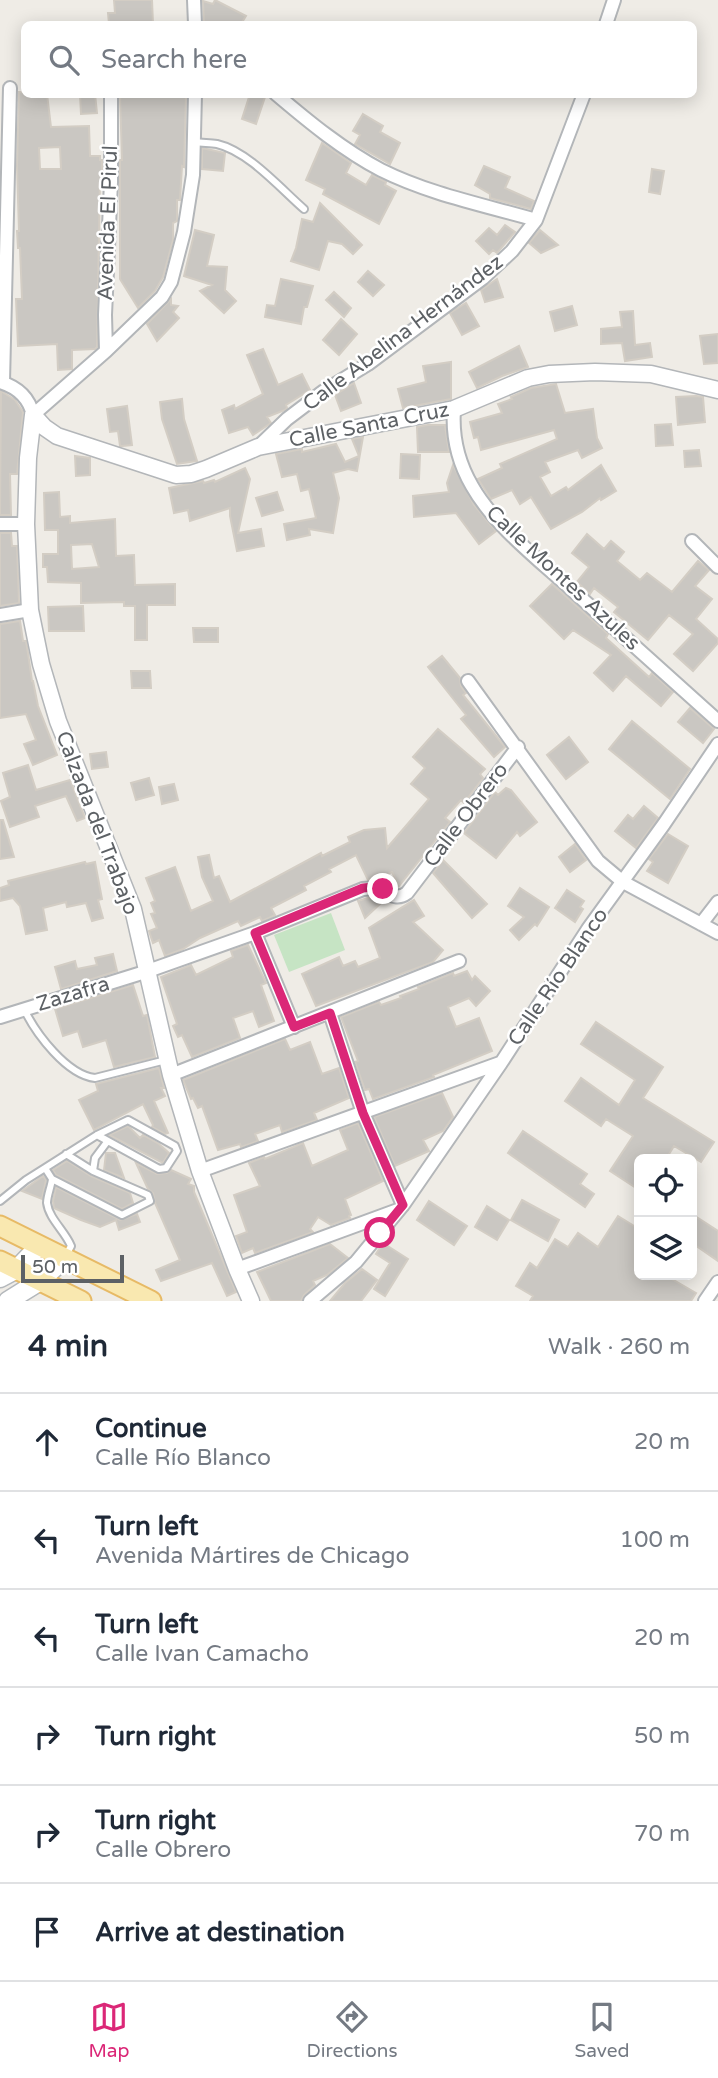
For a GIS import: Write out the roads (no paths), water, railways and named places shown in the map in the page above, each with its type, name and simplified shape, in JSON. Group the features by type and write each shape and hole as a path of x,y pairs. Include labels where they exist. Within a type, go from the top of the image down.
{"main road":[{"path":"0,1226 151,1301"},
{"path":"6,1269 39,1245"},
{"path":"8,1301 40,1281 65,1258"},
{"path":"6,1269 40,1281 82,1301"}],"street":[{"path":"194,0 195,21"},
{"path":"607,21 614,0"},
{"path":"10,89 1,382 14,388 30,403 33,415 106,351 162,297 171,282 184,232 193,175 195,98"},
{"name":"Avenida El Pirul","path":"106,351 111,98"},
{"path":"281,98 330,139 382,170 428,189 536,220"},
{"name":"Calle Abelina Hernández","path":"258,447 287,419 324,391 368,364 483,278 512,251 536,220 582,98"},
{"name":"Calle Santa Cruz","path":"33,415 57,436 176,475 206,470 258,447 454,409 528,378 562,373 651,374 718,390"},
{"name":"Calle Montes Azules","path":"454,409 452,429 459,456 471,485 490,512 551,571 718,721"},
{"name":"Calzada del Trabajo","path":"33,415 28,458 26,524 30,610 41,664 58,721 133,909 145,972 169,1067 200,1171 251,1301"},
{"path":"0,524 26,524"},
{"path":"692,541 718,567"},
{"path":"0,615 30,610"},
{"path":"468,681 518,747 598,862 624,881 718,933"},
{"name":"Calle Río Blanco","path":"310,1301 356,1262 401,1207 501,1063 588,929 718,744"},
{"name":"Calle Obrero","path":"145,972 255,933 363,888 383,889 394,897 401,898 518,747"},
{"path":"701,924 718,902"},
{"path":"255,933 294,1027"},
{"path":"169,1067 294,1027 459,961"},
{"name":"Zazafra","path":"0,1017 145,972"},
{"path":"237,1269 401,1207 363,1113 330,1013"},
{"path":"200,1171 501,1063"},
{"path":"705,1301 718,1282"}],"lane":[{"path":"195,142 217,144 232,150 254,164 304,209"},
{"path":"24,1009 60,1060 85,1077 95,1078 169,1067"},
{"path":"0,1201 66,1154 97,1135 128,1119 175,1146 177,1151 166,1168 159,1169 97,1135"},
{"path":"93,1171 95,1158 107,1142"},
{"path":"45,1168 52,1180 122,1215 150,1201 148,1195 93,1171 66,1154"},
{"path":"52,1180 47,1203 53,1219 71,1245 65,1258"}]}
